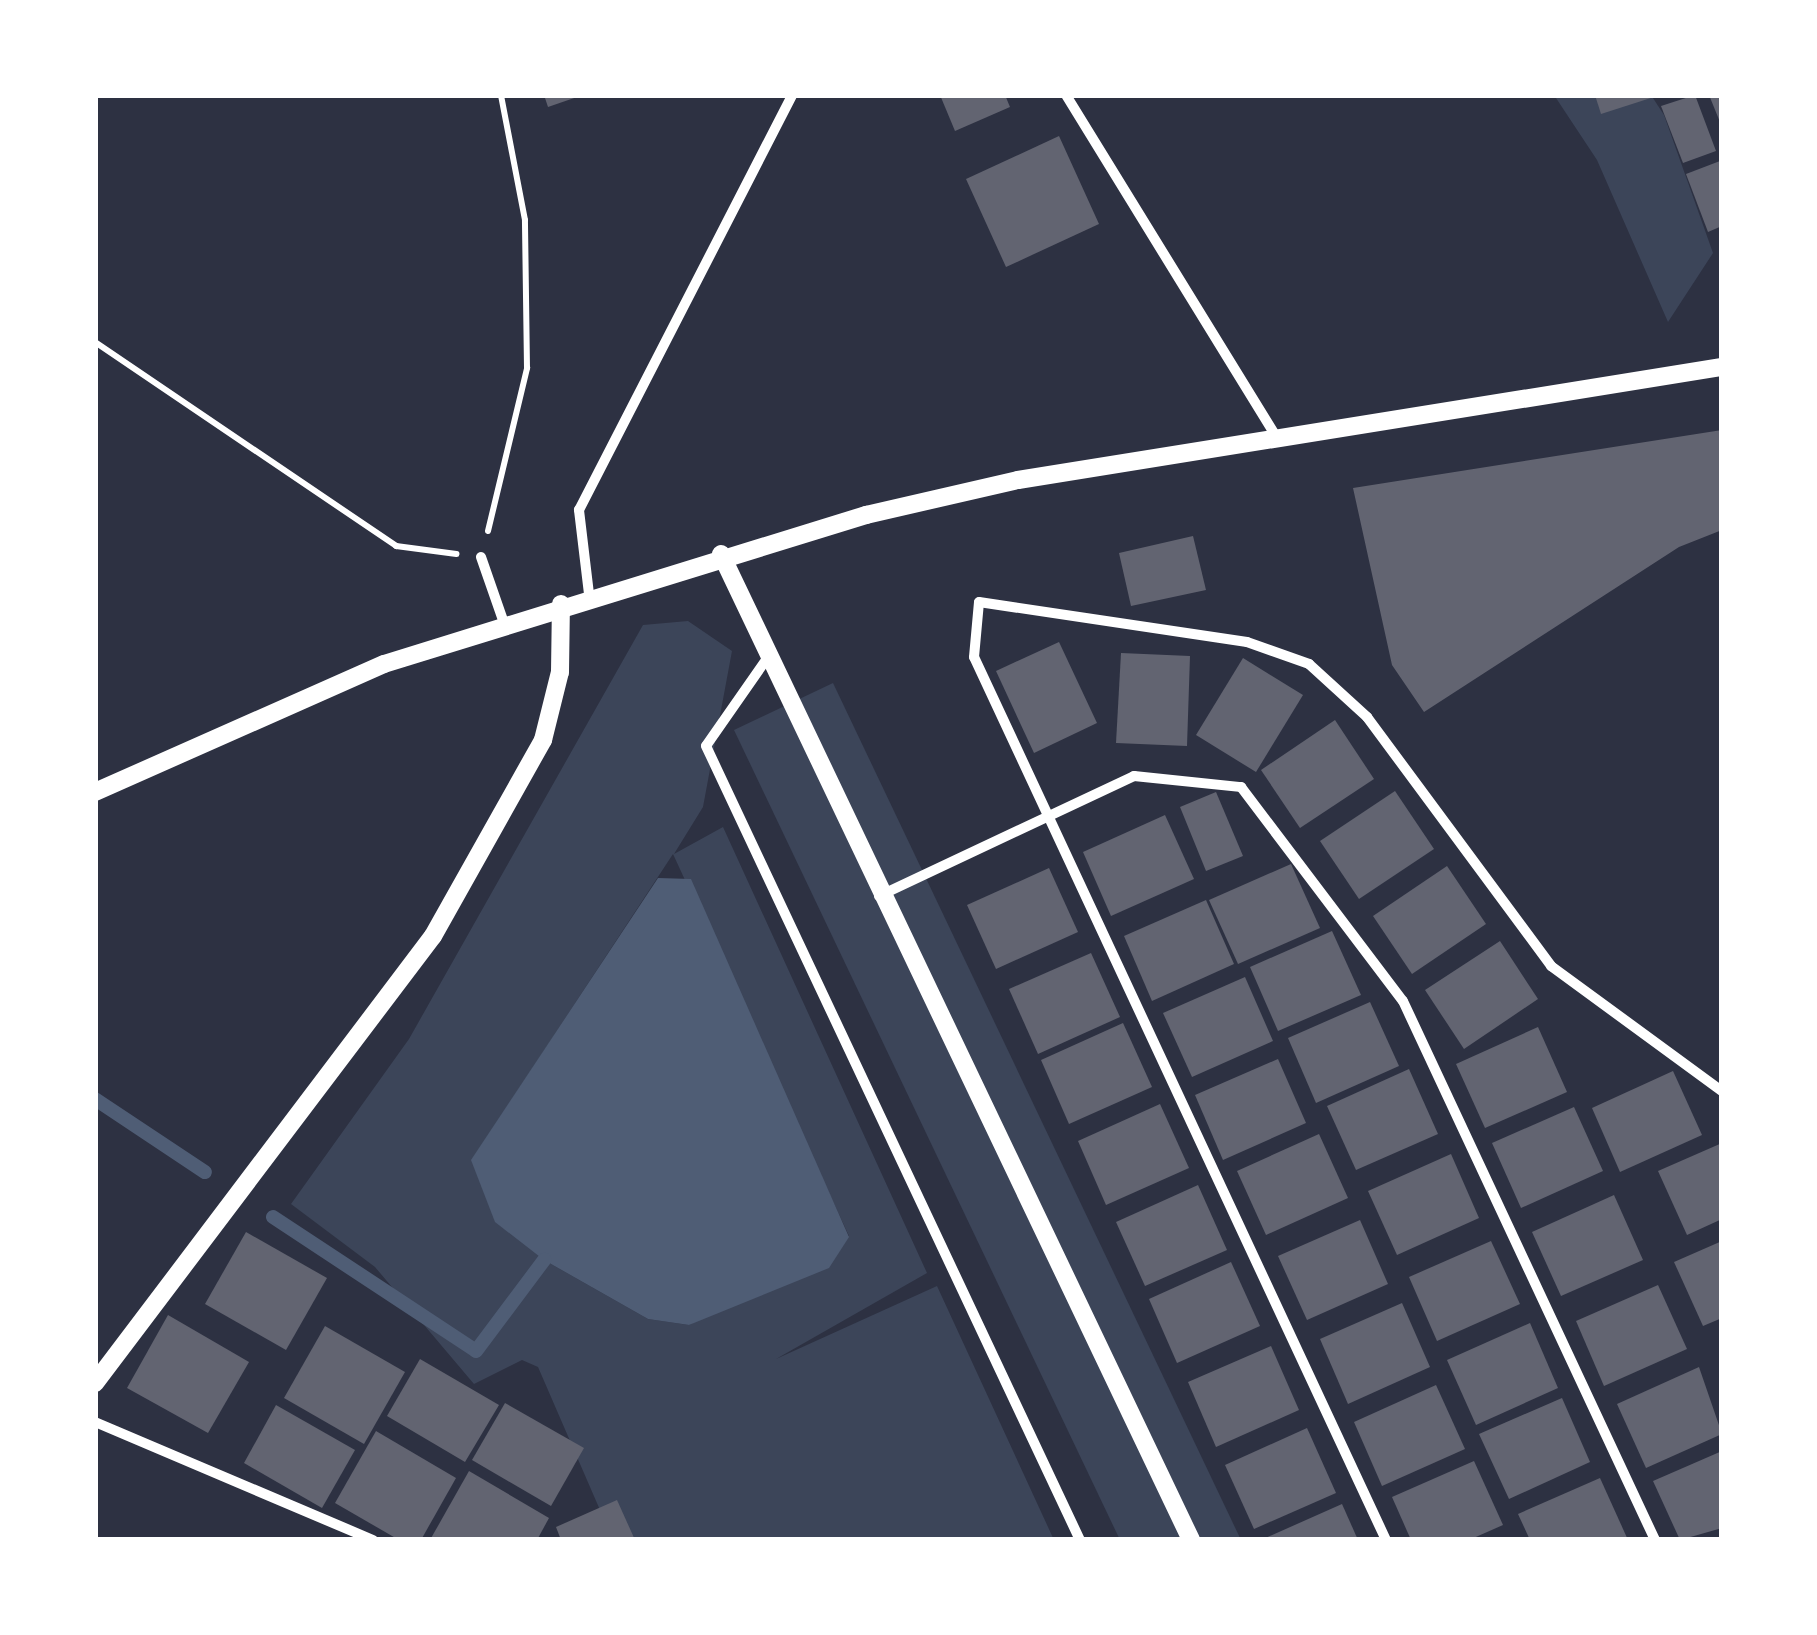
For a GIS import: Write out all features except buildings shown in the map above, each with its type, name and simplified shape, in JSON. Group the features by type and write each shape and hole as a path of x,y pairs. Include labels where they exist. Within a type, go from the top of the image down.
{"street":[{"path":"589,594 579,510 792,95"},
{"path":"1066,95 1276,436"},
{"path":"95,792 384,664 720,554 1018,480 1722,367"},
{"path":"720,554 878,896 988,1106 1191,1540"},
{"path":"480,557 504,624"},
{"path":"1386,1540 974,658 979,602 1246,642 1309,664 1367,717 1551,966 1722,1091"},
{"path":"95,1383 434,936 543,740 560,672 562,604"},
{"path":"768,657 706,746 1080,1540"},
{"path":"878,896 1134,776 1242,787 1403,1001 1655,1540"},
{"path":"95,1422 373,1540"}],"path":[{"path":"95,342 396,546 480,557 527,368 525,220 500,95"}],"shaded area":[{"path":"1554,95 1651,95 1664,115 1713,253 1668,322 1597,160"},
{"path":"688,621 732,651 703,807 674,854 723,827 927,1273 776,1359 937,1286 1054,1540 613,1540 538,1367 522,1360 474,1384 375,1267 291,1204 409,1039 643,625","holes":["673,854 849,1236 689,1325 648,1319 544,1260 472,1160"]},
{"path":"833,683 1241,1540 1120,1540 734,730"},
{"path":"658,878 691,879 849,1237 829,1268 689,1325 648,1319 544,1260 495,1222 471,1160"}],"waterway":[{"path":"95,1099 205,1172"},
{"path":"273,1217 476,1351 544,1260"}]}
